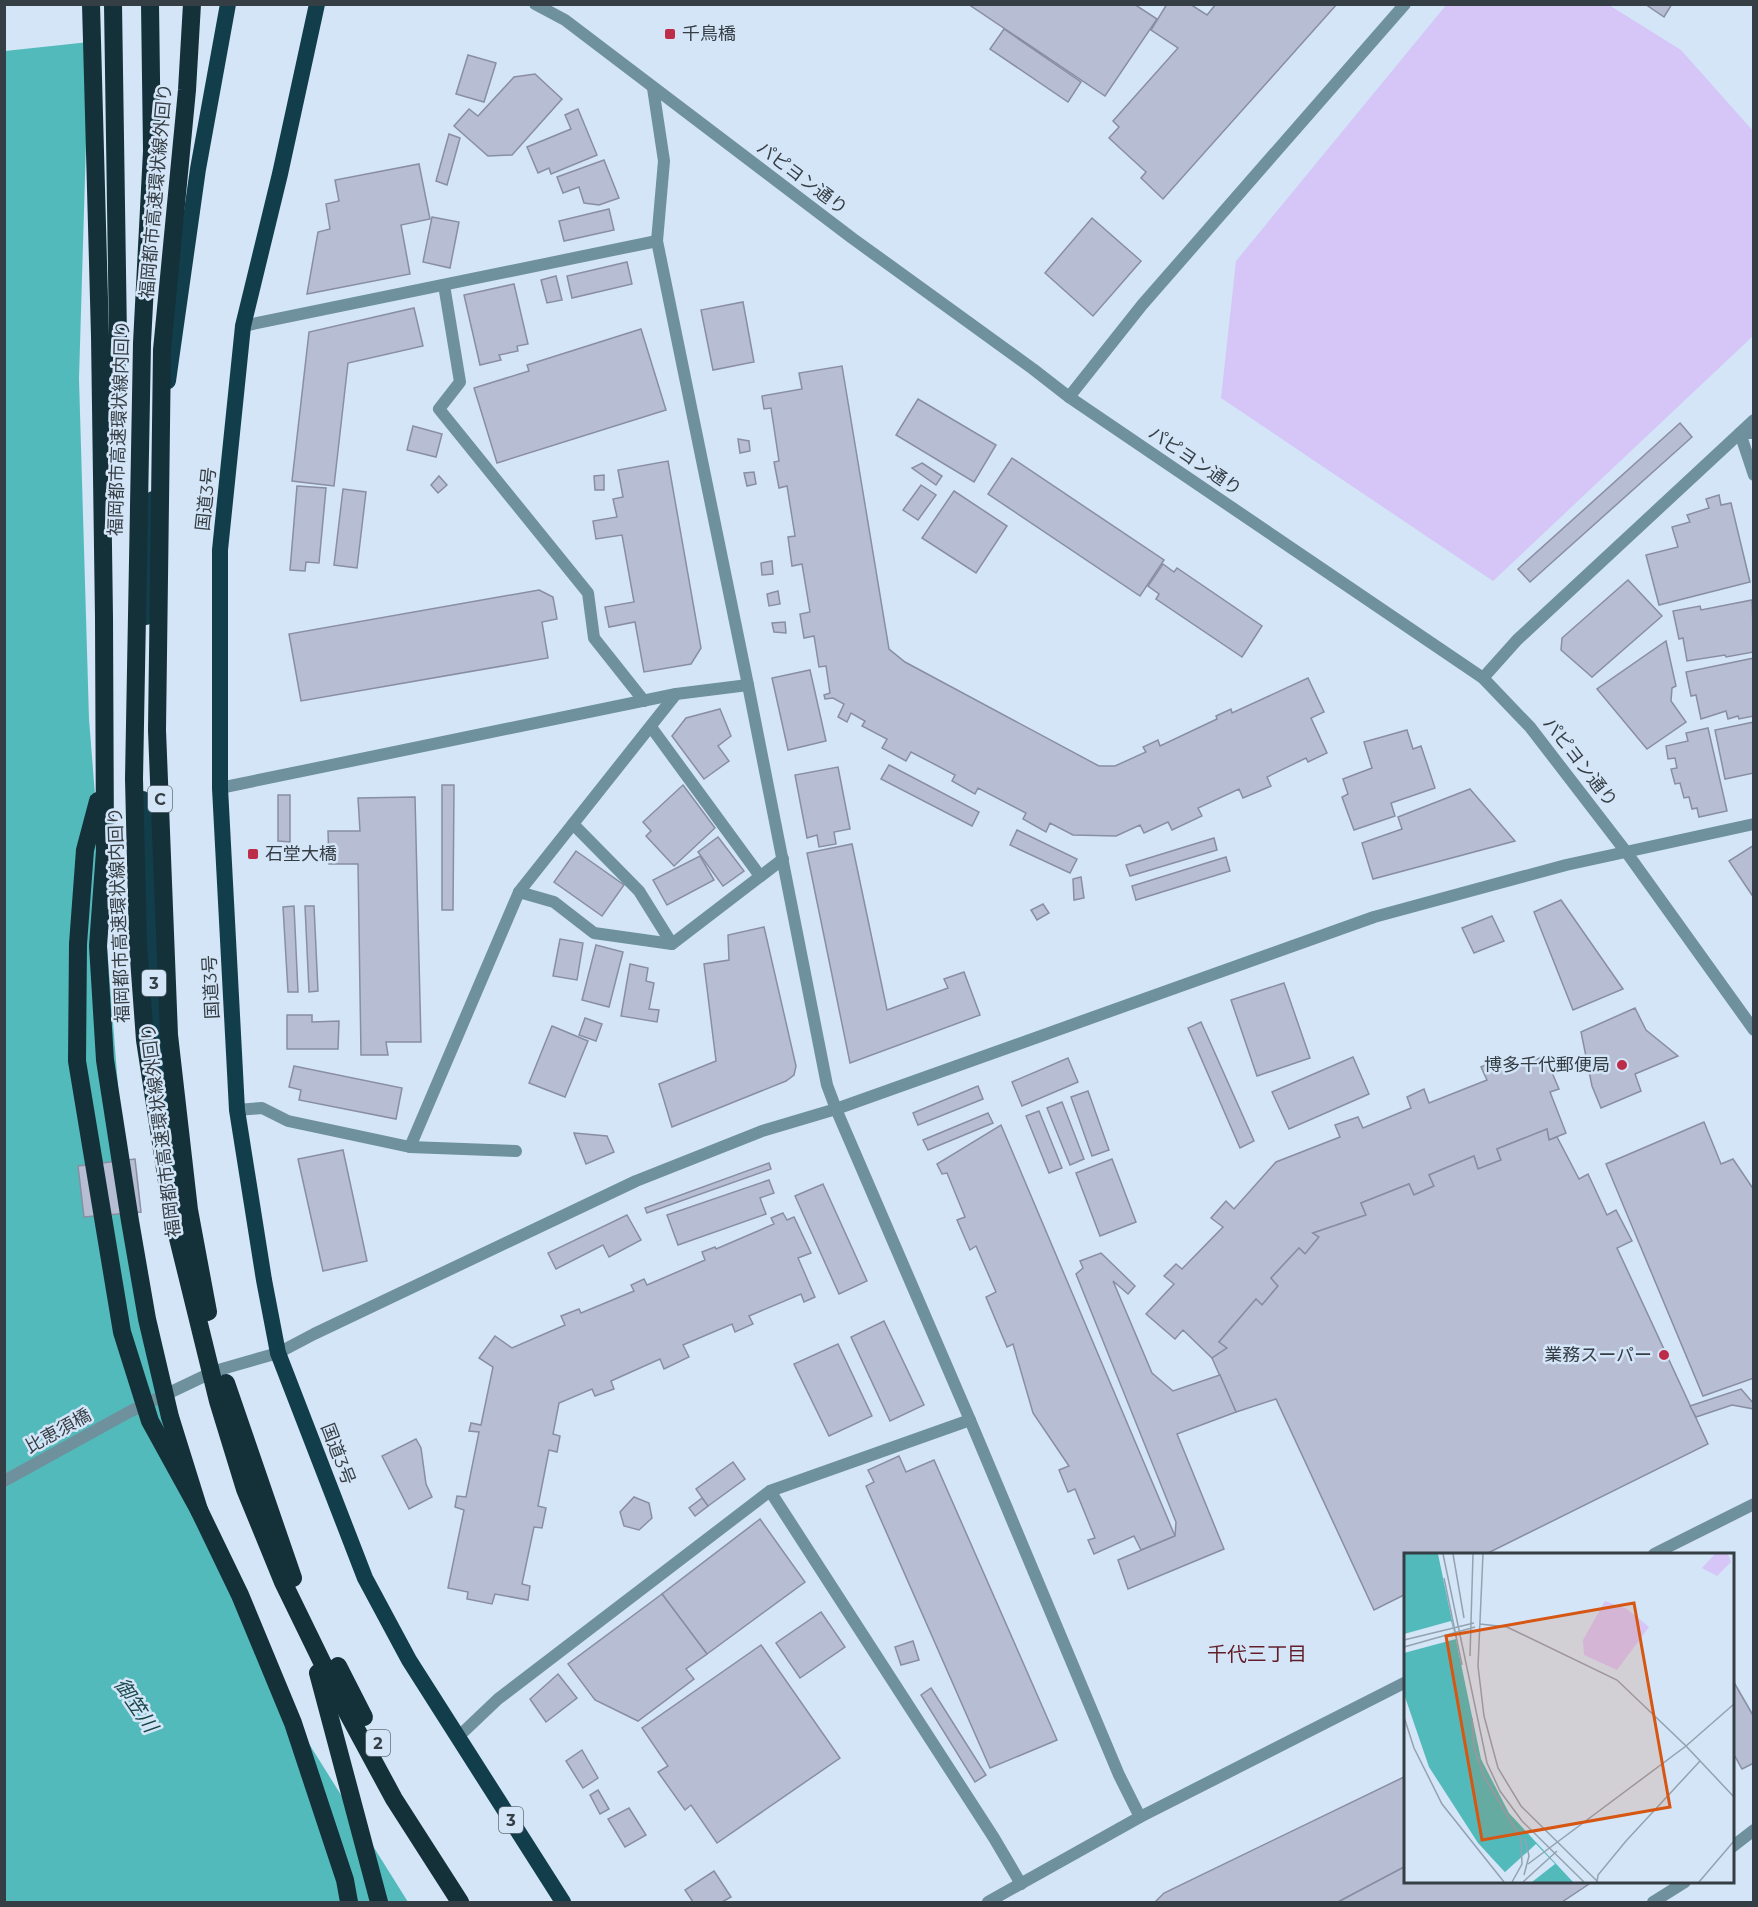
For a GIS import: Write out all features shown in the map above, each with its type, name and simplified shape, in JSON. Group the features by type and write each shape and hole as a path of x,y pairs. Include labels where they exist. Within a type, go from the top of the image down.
{"highway":[{"path":"91,4 100,336 104,617 105,851 99,946 105,1060 147,1319 170,1417 199,1510"},
{"path":"104,617 118,338 113,4"},
{"name":"福岡都市高速環状線内回り","path":"150,4 152,151 142,343 136,619 135,814 138,945 146,1040 172,1214 218,1401 245,1489 283,1582 341,1701 394,1799 460,1902"},
{"name":"福岡都市高速環状線外回り","path":"192,4 187,90 162,361 157,730 169,1035 189,1210 207,1306 229,1397 294,1578 404,1794 472,1902"},
{"name":"3","path":"228,4 198,169 148,545 142,788 157,1035 180,1211 214,1371 299,1610 348,1697 397,1792 467,1902"},
{"name":"国道3号","path":"317,4 280,174 243,326 220,550 220,788 237,1110 278,1353 365,1578 410,1660 563,1902"},
{"path":"104,778 85,850 78,944 77,1061 122,1332 150,1422 199,1510 240,1595 293,1723 345,1880 349,1902"},
{"name":"2","path":"294,1578 380,1902"}],"street":[{"name":"パピヨン通り","path":"535,4 565,20 852,238 1033,369 1069,398 1483,678 1530,727 1627,853 1754,1030"},
{"path":"1069,398 1142,305 1405,4"},
{"path":"653,88 664,161 657,241 827,1084 1119,1775 1140,1817"},
{"path":"243,326 657,241"},
{"path":"444,285 460,382 439,409 588,593 594,638 644,701"},
{"path":"1483,678 1517,640 1754,420"},
{"path":"1740,433 1754,433"},
{"path":"1740,433 1754,475"},
{"path":"220,788 676,694 748,685"},
{"path":"410,1147 519,892 676,694"},
{"path":"651,728 760,876"},
{"path":"573,824 639,891 672,944"},
{"name":"比恵須橋","path":"4,1481 129,1412 214,1371 278,1353 636,1181 762,1131 836,1109 1374,917 1566,865 1754,824"},
{"path":"519,892 554,902 594,933 672,944 783,859"},
{"path":"237,1110 262,1108 288,1121 410,1147 516,1151"},
{"path":"458,1737 498,1699 770,1491 970,1420"},
{"path":"770,1491 994,1838 1021,1884"},
{"path":"1656,1553 1754,1504"},
{"path":"988,1902 1140,1817 1404,1683"},
{"path":"1734,1845 1754,1830"},
{"path":"1653,1902 1682,1883"}],"shaded area":[{"path":"1447,4 1609,5 1681,50 1753,131 1753,336 1493,581 1221,398 1236,261"}],"water":[{"name":"御笠川","path":"4,5 89,42 79,379 89,719 125,1174 174,1433 286,1707 408,1902 5,1902"}],"pier":[{"path":"5,5 86,5 89,42 5,51"}],"building":[{"path":"968,4 1134,4 1157,19 1105,96"},
{"path":"1167,4 1190,4 1207,15 1216,4 1337,4 1163,199 1141,178 1146,172 1109,138 1119,127 1113,121 1178,48 1151,30"},
{"path":"1645,4 1672,4 1664,17"},
{"path":"1004,29 1081,82 1068,102 990,49"},
{"path":"468,55 496,63 484,102 456,94"},
{"path":"535,74 562,99 512,155 488,156 454,126 469,109 478,116 514,77"},
{"path":"578,109 597,155 551,174 549,168 538,173 527,147 571,129 565,115"},
{"path":"449,134 460,138 447,185 436,181"},
{"path":"604,160 619,198 599,205 584,203 579,187 563,193 557,177"},
{"path":"419,164 430,219 401,225 410,274 307,294 318,232 330,229 326,204 339,201 335,180"},
{"path":"609,209 614,230 564,241 559,221"},
{"path":"432,217 459,222 450,268 423,262"},
{"path":"1092,218 1141,261 1093,316 1045,273"},
{"path":"627,262 632,284 572,298 567,276"},
{"path":"556,276 562,300 547,303 541,280"},
{"path":"514,284 528,344 517,346 518,351 499,355 501,360 480,365 464,295"},
{"path":"743,302 754,362 713,370 701,310"},
{"path":"414,308 423,346 348,363 334,486 292,481 309,332"},
{"path":"641,329 666,410 497,463 474,388 529,371 527,365"},
{"path":"842,366 889,649 905,662 1099,766 1115,766 1146,752 1143,747 1158,740 1160,746 1217,719 1216,716 1231,709 1232,713 1308,678 1324,712 1311,718 1327,753 1308,762 1306,758 1267,777 1271,786 1243,798 1239,789 1198,808 1202,816 1172,830 1168,822 1144,833 1140,825 1116,836 1073,835 1050,823 1046,832 1023,819 1026,813 978,788 975,794 952,781 955,775 911,752 906,761 882,748 887,739 862,726 865,721 851,713 847,722 838,717 844,704 833,698 825,699 824,695 830,693 826,666 819,667 814,636 804,638 800,614 810,612 802,564 792,566 788,537 795,536 787,486 779,488 774,462 779,461 771,408 764,409 762,396 802,389 799,373"},
{"path":"918,399 996,445 974,482 896,435"},
{"path":"1680,423 1692,437 1530,582 1518,569"},
{"path":"413,426 442,434 436,457 407,450"},
{"path":"738,439 749,441 750,451 740,453"},
{"path":"1012,458 1164,560 1140,596 988,494"},
{"path":"668,461 701,648 691,664 644,672 635,622 609,627 605,607 634,602 622,535 596,539 593,521 617,517 613,499 623,497 618,470"},
{"path":"922,463 942,476 936,485 912,468"},
{"path":"754,472 756,484 747,486 744,473"},
{"path":"604,475 604,490 595,490 594,476"},
{"path":"439,476 447,485 438,493 431,485"},
{"path":"921,485 936,495 918,520 903,510"},
{"path":"297,486 326,488 319,563 306,562 305,571 290,570"},
{"path":"343,489 366,492 357,568 334,565"},
{"path":"954,491 1007,526 976,573 922,538"},
{"path":"1719,495 1721,505 1731,503 1750,582 1659,605 1646,555 1678,547 1672,527 1690,522 1687,515 1709,508 1706,499"},
{"path":"772,561 773,574 762,575 761,563"},
{"path":"1163,564 1174,572 1177,568 1262,626 1242,657 1156,599 1159,594 1148,586"},
{"path":"1628,580 1662,616 1592,677 1561,650 1562,638"},
{"path":"539,590 553,597 557,619 542,622 548,658 301,701 289,634"},
{"path":"778,591 780,604 769,606 767,594"},
{"path":"1752,600 1754,652 1687,661 1683,638 1679,639 1673,611 1700,606 1701,610"},
{"path":"785,622 786,633 774,632 772,623"},
{"path":"1666,641 1676,686 1672,688 1671,701 1686,722 1647,749 1597,689"},
{"path":"1754,658 1754,716 1739,719 1738,716 1728,719 1726,711 1701,719 1696,695 1691,696 1686,672"},
{"path":"810,670 826,741 788,750 772,678"},
{"path":"720,709 731,736 718,746 729,761 704,779 672,736 686,718"},
{"path":"1754,722 1754,773 1725,779 1715,730"},
{"path":"1708,728 1727,811 1699,817 1697,808 1692,809 1689,797 1684,798 1680,783 1675,784 1671,769 1677,768 1675,758 1668,759 1666,746 1688,741 1686,733"},
{"path":"1407,730 1413,749 1421,746 1435,788 1391,803 1395,816 1354,830 1342,797 1348,794 1343,779 1372,768 1364,742"},
{"path":"889,765 979,812 972,826 881,779"},
{"path":"838,767 850,829 834,832 836,844 819,847 817,835 807,838 795,775"},
{"path":"442,785 454,785 453,910 442,910"},
{"path":"683,785 715,828 674,866 646,836 651,831 643,822"},
{"path":"1470,789 1515,841 1373,879 1362,843 1402,829 1398,817"},
{"path":"278,795 290,795 290,842 278,841"},
{"path":"415,797 421,1042 386,1042 388,1055 361,1055 358,864 329,864 328,831 360,831 358,798"},
{"path":"1017,830 1077,859 1070,873 1010,845"},
{"path":"718,837 744,871 723,886 698,852"},
{"path":"1214,838 1217,850 1130,876 1126,865"},
{"path":"852,844 887,1010 948,988 944,979 964,972 980,1015 850,1063 807,853"},
{"path":"1754,845 1754,898 1729,861"},
{"path":"576,851 624,885 602,916 554,882"},
{"path":"700,856 714,880 667,905 653,880"},
{"path":"1226,857 1230,871 1136,900 1132,886"},
{"path":"1081,877 1084,898 1074,900 1073,879"},
{"path":"1561,900 1623,989 1573,1010 1534,912"},
{"path":"1043,904 1049,913 1037,920 1031,910"},
{"path":"294,906 298,992 288,992 283,907"},
{"path":"305,906 314,906 318,991 309,992"},
{"path":"1492,916 1504,941 1474,953 1462,928"},
{"path":"764,927 796,1066 794,1075 786,1081 672,1127 659,1084 716,1061 704,964 729,960 728,935"},
{"path":"560,939 583,943 577,980 553,976"},
{"path":"596,945 623,952 609,1007 582,1000"},
{"path":"630,964 648,968 646,981 654,983 649,1009 659,1010 657,1022 621,1016"},
{"path":"1284,983 1310,1058 1257,1076 1231,1000"},
{"name":"博多千代郵便局","path":"1635,1008 1646,1030 1678,1056 1635,1074 1641,1091 1601,1108 1592,1086 1581,1032"},
{"path":"287,1015 312,1015 312,1022 339,1021 338,1049 287,1049"},
{"path":"585,1018 602,1024 596,1041 579,1035"},
{"path":"1201,1022 1254,1141 1240,1148 1188,1028"},
{"path":"552,1026 588,1041 565,1097 529,1083"},
{"path":"1545,1056 1559,1089 1550,1092 1566,1133 1549,1140 1547,1129 1497,1149 1501,1160 1478,1169 1474,1156 1429,1175 1434,1186 1414,1195 1409,1184 1361,1203 1366,1215 1313,1233 1319,1237 1305,1254 1299,1248 1271,1278 1278,1286 1262,1305 1256,1299 1219,1342 1227,1348 1212,1358 1183,1330 1175,1339 1146,1314 1174,1284 1164,1276 1176,1264 1182,1269 1223,1227 1211,1218 1226,1201 1234,1209 1276,1162 1340,1137 1335,1125 1358,1117 1363,1128 1411,1108 1407,1097 1424,1089 1429,1103 1487,1080 1481,1067 1500,1059 1505,1072"},
{"path":"1353,1057 1369,1094 1289,1129 1272,1092"},
{"path":"1068,1058 1078,1082 1022,1106 1012,1082"},
{"path":"294,1066 402,1088 396,1119 299,1100 301,1090 289,1087"},
{"path":"978,1086 983,1099 918,1125 913,1113"},
{"path":"1088,1091 1109,1150 1092,1156 1071,1097"},
{"path":"1062,1102 1084,1159 1070,1165 1047,1108"},
{"path":"1039,1111 1062,1168 1049,1173 1026,1116"},
{"path":"988,1113 993,1123 928,1150 923,1140"},
{"path":"1704,1122 1721,1164 1733,1159 1754,1190 1754,1378 1703,1396 1606,1164"},
{"path":"1001,1125 1175,1536 1141,1550 1134,1536 1094,1554 1088,1540 1095,1538 1075,1489 1068,1492 1059,1470 1069,1466 1033,1413 1013,1344 1007,1347 986,1297 996,1292 976,1246 970,1250 957,1220 965,1217 947,1173 942,1174 937,1164"},
{"path":"1547,1129 1549,1140 1557,1137 1579,1179 1588,1174 1607,1215 1616,1210 1632,1241 1617,1248 1708,1444 1488,1553 1404,1553 1404,1595 1374,1610 1276,1399 1236,1412 1212,1358 1227,1348 1219,1342 1256,1299 1262,1305 1278,1286 1271,1278 1299,1248 1305,1254 1319,1237 1313,1233 1366,1215 1361,1203 1409,1184 1414,1195 1434,1186 1429,1175 1474,1156 1478,1169 1501,1160 1497,1149"},
{"path":"574,1133 607,1136 614,1152 586,1164"},
{"path":"343,1150 367,1261 323,1271 298,1159"},
{"path":"135,1159 141,1212 84,1217 78,1166"},
{"path":"1112,1159 1136,1222 1100,1236 1076,1173"},
{"path":"769,1163 771,1169 647,1213 645,1208"},
{"path":"769,1180 774,1193 760,1198 766,1214 678,1245 667,1215"},
{"path":"823,1184 867,1281 839,1294 795,1196"},
{"path":"783,1213 787,1220 794,1217 811,1253 798,1258 815,1297 804,1302 801,1294 749,1316 753,1324 735,1332 732,1324 683,1345 689,1357 664,1369 660,1359 611,1381 614,1389 595,1396 592,1389 559,1403 553,1434 560,1436 557,1452 549,1450 538,1506 546,1508 542,1528 534,1527 522,1584 530,1586 528,1600 495,1594 492,1604 467,1599 468,1592 448,1588 464,1510 455,1507 457,1496 466,1497 479,1432 469,1431 471,1423 481,1425 493,1367 479,1358 495,1336 512,1348 565,1325 561,1316 579,1309 581,1313 634,1291 631,1285 644,1279 647,1285 705,1260 702,1252 715,1247 716,1249 774,1224 771,1218"},
{"path":"627,1215 641,1240 609,1257 603,1245 556,1269 548,1253"},
{"path":"1101,1253 1135,1286 1128,1294 1113,1281 1152,1373 1173,1391 1220,1375 1236,1412 1177,1434 1224,1549 1128,1589 1118,1560 1175,1536 1176,1522 1076,1274 1083,1268 1080,1261"},
{"path":"884,1321 924,1405 890,1421 851,1337"},
{"path":"838,1344 872,1416 829,1436 794,1364"},
{"path":"1741,1389 1754,1404 1754,1409 1732,1405 1696,1417 1690,1406"},
{"path":"416,1439 421,1448 426,1484 432,1497 409,1509 382,1456"},
{"path":"899,1456 906,1472 934,1460 1057,1740 990,1768 866,1486 874,1482 868,1470"},
{"path":"733,1462 745,1479 708,1506 696,1489"},
{"path":"634,1497 649,1503 652,1518 639,1530 624,1526 620,1512"},
{"path":"702,1498 708,1506 695,1516 689,1508"},
{"path":"760,1519 805,1582 707,1654 662,1594"},
{"path":"662,1594 707,1654 686,1669 694,1679 638,1721 595,1700 568,1664"},
{"path":"821,1612 845,1647 800,1678 776,1643"},
{"path":"913,1641 919,1660 901,1665 895,1647"},
{"path":"761,1645 840,1758 717,1843 691,1805 685,1810 658,1772 668,1766 642,1728"},
{"path":"558,1674 577,1698 546,1722 530,1699"},
{"path":"1734,1682 1754,1717 1754,1763 1742,1769 1734,1755"},
{"path":"931,1688 986,1775 975,1782 921,1695"},
{"path":"582,1750 598,1778 583,1788 566,1761"},
{"path":"1404,1777 1404,1867 1338,1902 1155,1902 1164,1893"},
{"path":"598,1790 609,1809 600,1814 590,1795"},
{"path":"629,1808 646,1835 625,1847 608,1819"},
{"path":"1404,1867 1404,1883 1590,1883 1562,1902 1338,1902"},
{"path":"714,1871 731,1897 722,1902 693,1902 685,1890"}],"place":[{"name":"千鳥橋","path":"670,34"},
{"name":"石堂大橋","path":"253,854"},
{"name":"博多千代郵便局","path":"1622,1065"},
{"name":"業務スーパー","path":"1664,1355"}],"district":[{"name":"千代三丁目","path":"1257,1654"}]}
